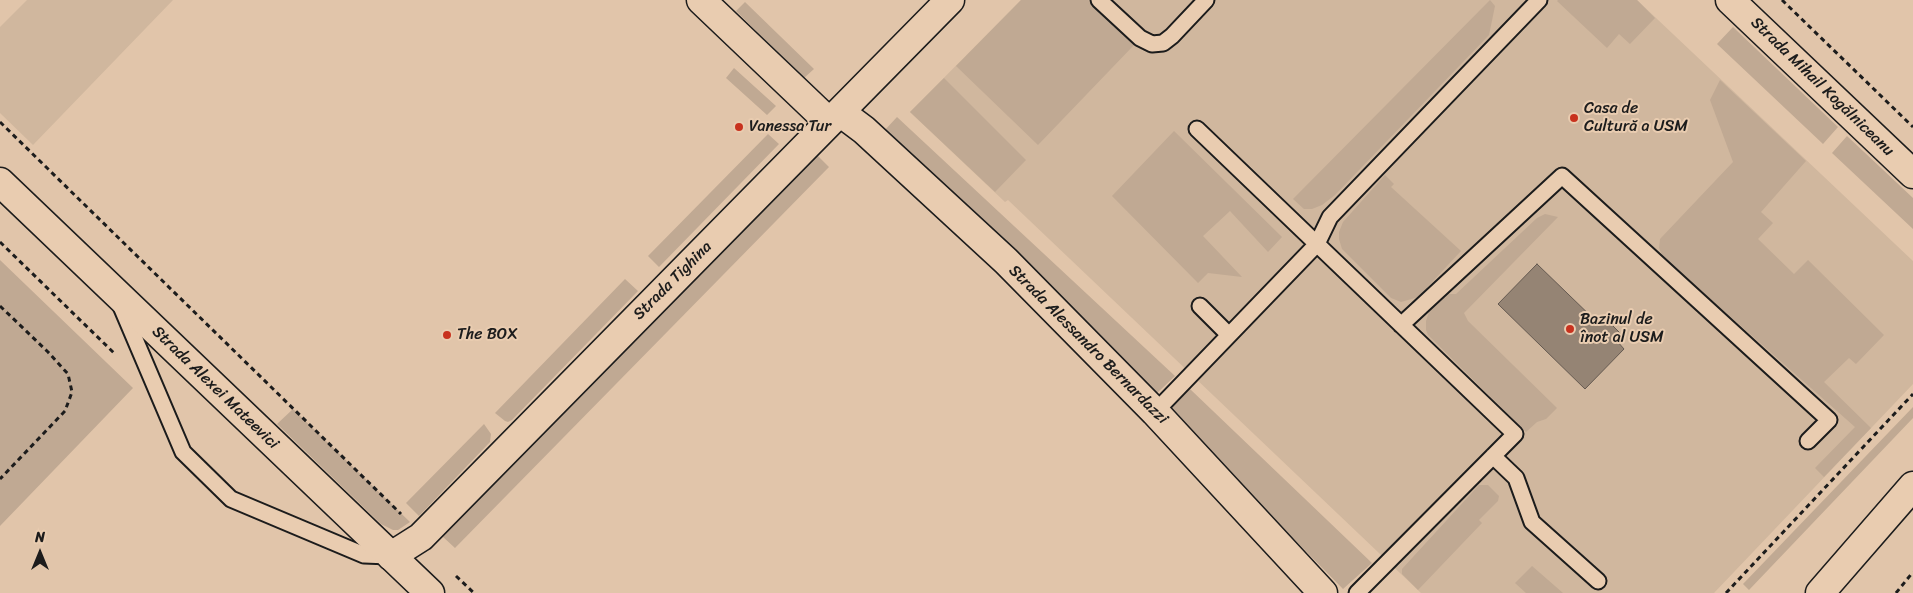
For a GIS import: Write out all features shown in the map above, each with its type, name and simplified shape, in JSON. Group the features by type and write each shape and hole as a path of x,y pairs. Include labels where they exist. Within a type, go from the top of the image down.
{"street":[{"name":"Strada Alessandro Bernardazzi","path":"701,0 834,117 864,130 1006,262 1155,412 1324,593"},
{"name":"Strada Tighina","path":"391,556 421,536 950,0"},
{"name":"Strada Mihail Kogălniceanu","path":"1730,0 1913,174"},
{"name":"Strada Alexei Mateevici","path":"0,182 430,593"},
{"path":"1820,593 1913,486"}],"lane":[{"path":"1100,0 1140,38 1152,44 1163,43 1172,36 1206,0"},
{"path":"1155,412 1317,244 1330,217 1540,0"},
{"path":"1197,129 1515,434 1358,593"},
{"path":"1401,325 1562,176 1829,420 1808,441"},
{"path":"114,292 183,452 230,499 364,555 391,556"},
{"path":"1200,306 1229,335"},
{"path":"1493,456 1516,478 1532,522 1598,581"}],"path":[{"path":"1782,0 1913,127"},
{"path":"0,122 119,236 421,536"},
{"path":"0,242 120,359"},
{"path":"0,306 68,374 72,392 66,411 0,479"},
{"path":"1726,593 1913,394"},
{"path":"1896,593 1913,572"},
{"path":"454,575 474,593"}],"shaded area":[{"path":"27,0 173,0 33,145 0,113 0,27"},
{"path":"1021,0 1637,0 1913,261 1913,384 1714,593 1421,593 1008,200 1005,202 910,112"},
{"path":"1021,0 1088,0 1134,45 1038,145 956,66"},
{"path":"1490,0 1495,6 1489,35 1335,195 1322,205 1312,209 1304,209 1293,199"},
{"path":"1558,0 1637,0 1655,18 1630,44 1619,34 1607,48"},
{"path":"745,2 814,69 804,78 736,11"},
{"path":"1733,27 1838,127 1823,144 1717,44"},
{"path":"734,68 776,106 767,115 726,78"},
{"path":"944,78 1026,160 995,192 910,112"},
{"path":"1720,80 1806,161 1761,212 1773,223 1758,239 1794,274 1808,260 1884,335 1856,364 1849,358 1824,382 1871,428 1824,477 1815,468 1855,427 1663,257 1659,248 1660,239 1733,162 1710,100"},
{"path":"897,117 1175,376 1155,395 884,131"},
{"path":"1174,131 1282,237 1268,252 1230,211 1203,236 1242,277 1208,273 1198,283 1112,196"},
{"path":"768,134 779,144 659,267 648,256"},
{"path":"1847,136 1913,198 1913,229 1832,153"},
{"path":"817,155 829,167 455,548 442,536"},
{"path":"1385,175 1394,184 1391,187 1461,251 1420,295 1401,302 1391,298 1342,249 1339,239 1339,232 1343,222"},
{"path":"1545,214 1558,217 1464,313 1468,321 1557,408 1546,419 1537,422 1526,432 1428,335 1426,321 1429,312 1449,294 1456,294 1537,218"},
{"path":"0,260 133,388 0,526"},
{"name":"Bazinul de înot al USM","path":"1537,264 1599,324 1605,318 1622,335 1617,341 1624,349 1585,389 1498,304"},
{"path":"625,279 638,291 512,420 505,421 495,413"},
{"path":"1190,389 1372,563 1343,589 1171,414 1172,406"},
{"path":"1913,407 1913,418 1749,590 1743,584"},
{"path":"293,409 410,522 398,530 393,530 381,524 277,424"},
{"path":"484,424 491,434 490,442 419,516 406,503"},
{"path":"1479,485 1488,485 1499,496 1498,501 1479,520 1482,523 1418,590 1402,574 1402,569"},
{"path":"1532,566 1563,593 1526,593 1515,583"}],"place":[{"name":"Casa de Cultură a USM","path":"1574,118"},
{"name":"Vanessa Tur","path":"739,127"},
{"name":"Bazinul de înot al USM","path":"1570,329"},
{"name":"The BOX","path":"447,335"}]}
